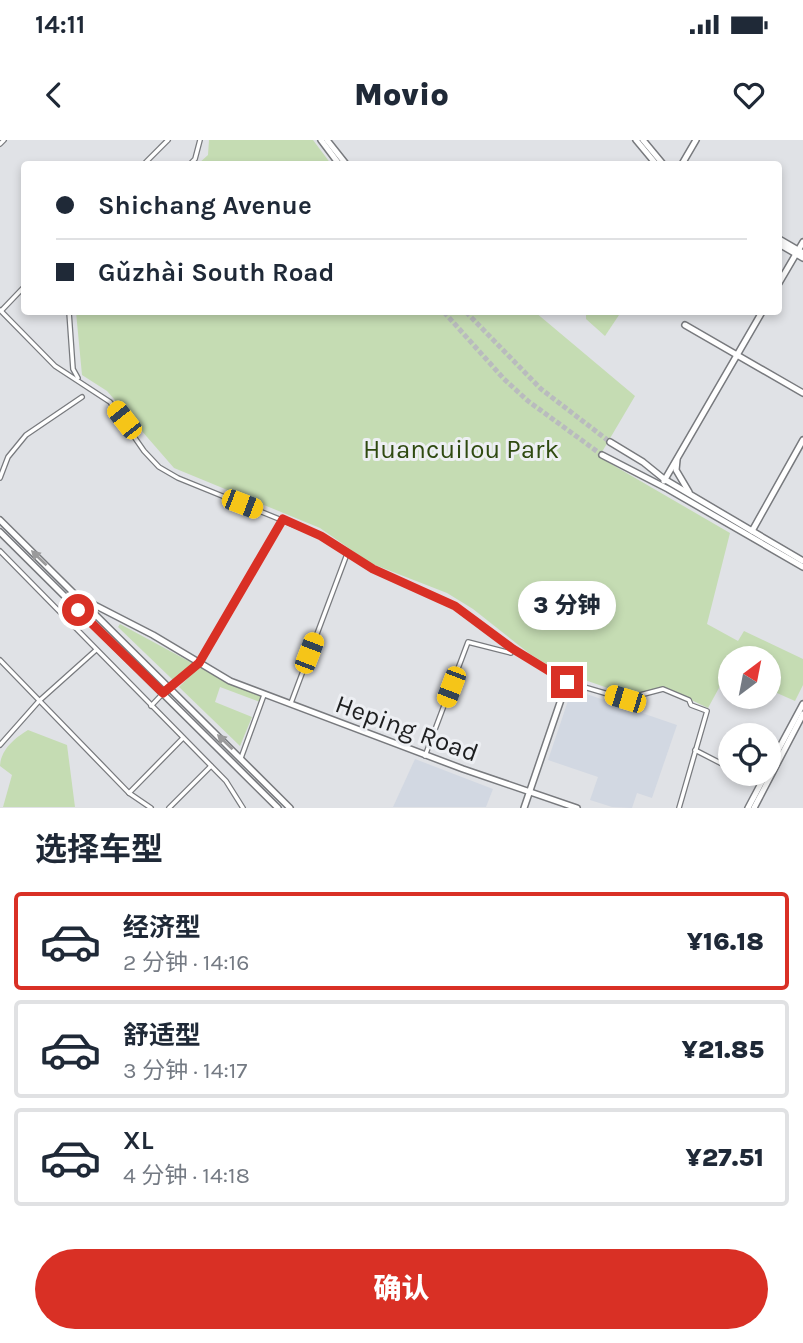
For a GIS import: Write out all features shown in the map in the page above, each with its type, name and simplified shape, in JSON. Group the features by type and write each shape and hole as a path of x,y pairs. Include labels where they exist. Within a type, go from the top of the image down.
{"main road":[{"path":"321,140 337,161"},
{"path":"327,140 344,161"},
{"path":"636,140 654,161"},
{"path":"643,140 660,161"},
{"path":"684,161 696,140"},
{"path":"782,279 800,254 803,242"},
{"path":"782,243 800,254"},
{"path":"668,489 663,484 664,479 760,315"},
{"path":"685,324 803,393"},
{"path":"752,531 803,440"},
{"path":"610,442 661,470 671,467"},
{"path":"602,455 668,489 803,567"},
{"path":"677,456 676,470 685,488 694,497"},
{"path":"643,462 664,479 803,561"},
{"path":"634,472 635,465 643,462"},
{"path":"0,520 290,807"},
{"path":"0,532 278,807"},
{"name":"Heping Road","path":"79,597 153,635 230,681 425,756 577,807"},
{"path":"524,807 567,682"},
{"path":"781,745 803,704"},
{"path":"781,753 803,714"},
{"path":"748,807 762,786"},
{"path":"754,807 763,786"}],"street":[{"path":"0,144 4,140"},
{"path":"147,161 168,140"},
{"path":"193,161 200,140"},
{"path":"21,290 1,310 55,366 110,402 144,451 159,467 221,497 321,536 373,569 455,606 513,649 567,682 625,699 663,689 707,711 679,807"},
{"path":"69,315 73,369 80,380"},
{"path":"0,478 8,457 26,435 82,397"},
{"path":"151,706 169,687 199,663 283,519"},
{"path":"0,551 226,781 243,807"},
{"path":"290,705 347,554"},
{"path":"72,603 79,597"},
{"path":"425,756 468,642 511,653 513,649"},
{"path":"0,745 38,701 96,650"},
{"path":"0,660 129,793 151,807"},
{"path":"0,668 5,665"},
{"path":"241,758 264,695"},
{"path":"129,793 183,738"},
{"path":"695,750 718,762"},
{"path":"169,807 211,766"}],"shaded area":[{"path":"572,689 677,725 652,798 637,793 632,808 612,807 590,800 598,777 548,760"},
{"path":"415,759 493,789 486,807 393,807"}],"green space":[{"path":"209,140 313,140 329,161 201,161 208,155"},
{"name":"Huancuilou Park","path":"76,315 539,315 635,396 599,457 730,533 707,624 738,641 744,631 776,646 718,646 718,690 708,708 664,687 628,695 556,670 447,593 370,563 320,528 174,468 107,391 82,375"},
{"path":"586,315 619,315 605,336 586,319"},
{"path":"120,624 194,664 173,680 118,627"},
{"name":"Huancuilou Park","path":"781,649 803,659 803,685 795,701 781,695"},
{"path":"199,667 222,680 262,696 260,702 220,687 215,702 252,717 240,746 179,687"},
{"path":"28,730 67,745 75,807 3,807 12,775 0,766 1,760 10,745"}],"tunnel":[{"path":"447,315 504,379 528,401 602,455"},
{"path":"469,315 541,389 610,442"}],"route":[{"path":"78,610 163,693 199,663 283,519 321,536 373,569 455,606 513,649 567,682"}]}
